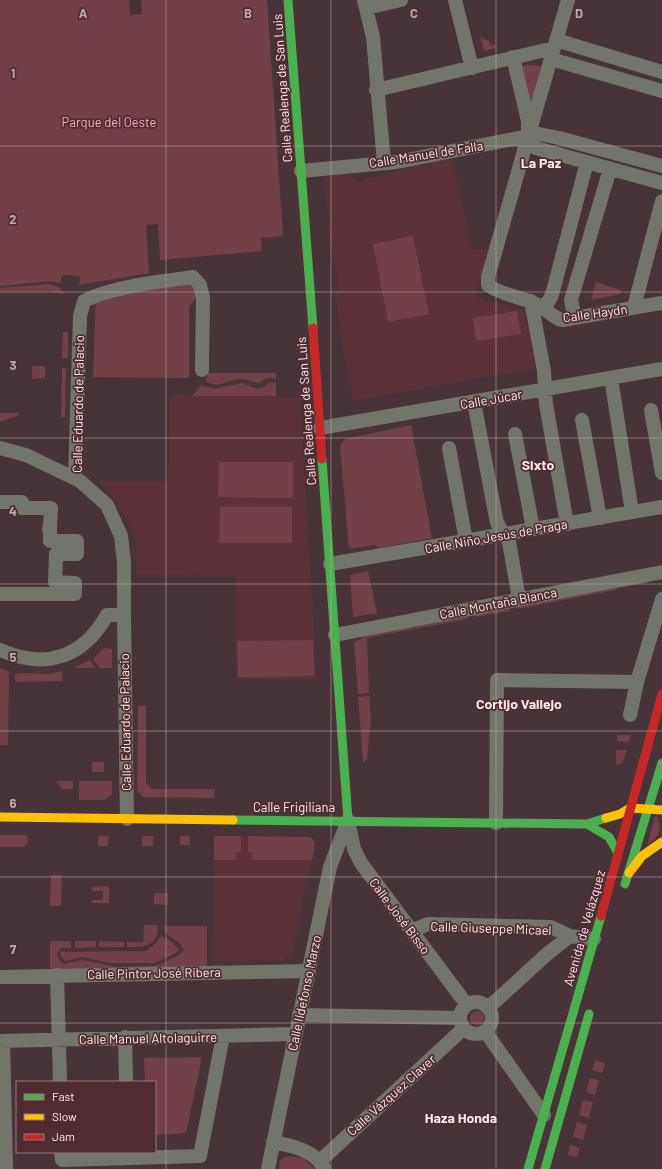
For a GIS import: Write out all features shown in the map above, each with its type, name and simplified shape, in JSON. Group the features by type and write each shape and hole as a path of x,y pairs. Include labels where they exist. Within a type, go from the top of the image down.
{"main road":[{"name":"Calle Realenga de San Luis","path":"288,0 295,78 348,820"},
{"name":"Avenida de Velázquez","path":"528,1169 594,940 662,694"},
{"name":"Avenida de Velázquez","path":"623,890 662,763"},
{"name":"Calle Frigiliana","path":"0,817 587,824 620,814 630,808"},
{"path":"630,808 648,808 662,811"},
{"name":"Calle Frigiliana","path":"587,824 609,837 618,853"},
{"path":"628,875 642,856 662,842"},
{"path":"547,1167 592,1002"}],"street":[{"path":"384,163 376,90 373,37 365,4 401,0"},
{"path":"455,0 472,68"},
{"path":"528,136 568,0"},
{"path":"376,90 513,57 554,49 662,72"},
{"path":"554,49 662,91"},
{"path":"513,57 528,121 528,136 536,148 662,183"},
{"name":"Calle Manuel de Falla","path":"301,171 384,163 539,134 662,166"},
{"name":"Calle Haydn","path":"528,136 488,277 488,285 495,290 531,301 556,318 562,320 662,303"},
{"path":"544,309 552,295 587,162"},
{"path":"575,318 571,300 610,169"},
{"path":"634,307 662,201"},
{"name":"Calle Eduardo de Palacio","path":"127,819 124,562 121,536 107,505 74,477 80,316 84,301 95,294 167,280 193,277 200,285 204,298 202,370"},
{"path":"531,301 544,371 546,404 566,524"},
{"name":"Calle Júcar","path":"320,428 662,369"},
{"path":"611,378 632,512"},
{"path":"474,402 497,523 509,542 519,599"},
{"path":"651,410 662,473"},
{"path":"582,420 600,518"},
{"path":"515,434 532,529"},
{"path":"0,448 26,455 74,477"},
{"path":"449,448 466,541"},
{"path":"0,502 22,502 22,508 50,508 50,540 77,541 77,554 56,554 56,582 75,583 75,594 0,594"},
{"name":"Calle Niño Jesús de Praga","path":"330,564 662,507"},
{"name":"Calle Montaña Blanca","path":"335,635 662,572"},
{"path":"630,716 637,682 662,599"},
{"path":"0,650 14,656 38,660 60,658 82,647 100,629 107,615 124,615"},
{"path":"496,823 497,680 637,682"},
{"name":"Calle José Bisso","path":"348,820 354,849 361,863 467,1005"},
{"name":"Calle Ildefonso Marzo","path":"268,1169 330,867 348,820"},
{"name":"Calle Giuseppe Micael","path":"411,931 428,924 551,927 570,936 594,940"},
{"path":"488,1008 547,954 570,936"},
{"name":"Calle Pintor José Ribera","path":"0,977 309,971"},
{"path":"57,976 60,1081"},
{"path":"480,1003 488,1008 492,1018 489,1028 476,1035 467,1032 461,1024 460,1013 467,1005 480,1003"},
{"path":"299,1015 461,1024"},
{"name":"Calle Vázquez Claver","path":"322,1165 461,1024"},
{"path":"485,1031 544,1115"},
{"name":"Calle Manuel Altolaguirre","path":"2,1041 296,1034"},
{"path":"61,1153 62,1160 127,1155 200,1156 223,1036"},
{"path":"126,1038 126,1081"},
{"path":"2,1041 6,1169"},
{"path":"273,1142 300,1147 322,1165"}],"shaded area":[{"path":"448,159 453,162 472,249 488,250 475,297 525,311 535,368 353,401 340,329 335,291 339,290 327,223 331,222 322,177 349,173 358,181 401,171 406,166"},
{"path":"170,395 300,397 317,679 236,679 236,576 137,575 137,545 131,525 114,498 98,481 169,481"},
{"path":"214,836 310,837 314,839 315,844 293,952 284,960 213,961"}],"green space":[{"name":"Parque del Oeste","path":"0,0 129,0 130,15 142,14 141,0 267,0 283,236 261,238 262,251 160,260 158,224 146,225 149,273 79,285 80,276 62,275 60,284 53,281 0,286"},
{"path":"480,37 489,41 491,45 494,44 496,48 484,51"},
{"path":"520,66 541,66 530,106"},
{"path":"413,236 429,314 388,322 373,244"},
{"path":"596,282 621,290 620,294 591,300"},
{"path":"190,283 195,288 196,298 189,307 189,378 93,377 96,297"},
{"path":"50,284 59,287 65,294 54,293 53,291 0,291 0,288"},
{"path":"517,311 521,334 476,341 473,318"},
{"path":"63,332 68,332 68,358 62,358"},
{"path":"32,366 45,366 45,378 32,379"},
{"path":"62,368 66,368 65,417 61,417"},
{"path":"208,373 276,373 276,380 269,378 259,383 245,379 236,379 214,384 206,381"},
{"path":"276,382 276,396 192,396 201,386 215,389 242,383 257,389 262,388 269,383"},
{"path":"0,413 19,413 19,415 0,422"},
{"path":"411,425 432,538 379,548 374,545 349,549 340,446 345,439"},
{"path":"219,462 293,462 293,498 218,497"},
{"path":"220,507 292,507 292,543 219,543"},
{"path":"368,571 377,613 353,617 350,575"},
{"path":"617,588 616,590 517,609 517,607"},
{"path":"510,609 510,611 476,617 475,615"},
{"path":"467,617 468,619 415,629 415,627"},
{"path":"412,627 413,629 367,638 369,693 358,694 354,642 367,636"},
{"path":"313,640 314,676 238,677 237,641"},
{"path":"104,648 112,649 112,668 100,668 93,659"},
{"path":"90,660 95,668 75,668 75,667"},
{"path":"0,668 9,671 8,745 0,745"},
{"path":"62,671 63,681 15,682 15,675 18,673 49,674"},
{"path":"369,696 371,718 367,759 363,763 358,697"},
{"path":"138,706 146,706 146,783 152,789 215,789 214,798 143,797 137,790"},
{"path":"617,735 631,735 629,742 617,741"},
{"path":"616,750 627,750 622,764 616,764"},
{"path":"92,762 104,762 104,772 92,772"},
{"path":"73,781 73,789 63,789 56,782"},
{"path":"79,781 112,781 112,794 104,800 79,800"},
{"path":"655,816 658,817 660,826 659,830 657,836 647,845"},
{"path":"0,835 27,835 28,843 24,847 0,847"},
{"path":"98,836 109,836 108,846 98,846"},
{"path":"142,836 153,836 153,846 142,846"},
{"path":"180,836 190,836 190,845 180,845"},
{"path":"214,836 241,836 241,852 236,852 236,860 214,860"},
{"path":"248,836 310,837 315,844 312,860 252,860 252,852 248,852"},
{"path":"51,875 62,875 61,906 50,906"},
{"path":"109,886 109,903 92,903 92,900 103,900 103,891 92,891 92,887"},
{"path":"154,893 168,893 168,905 154,904"},
{"path":"144,925 158,925 156,938 153,942 139,947 127,947 127,942 143,942"},
{"path":"164,926 207,926 207,968 50,971 50,941 71,941 71,948 61,948 57,953 59,960 64,964 83,960 116,967 159,965 177,956 184,950 179,943 167,933"},
{"path":"161,936 168,939 180,950 154,963 111,963 82,957 65,961 60,955 61,952 146,951 154,945"},
{"path":"75,941 96,941 96,947 75,948"},
{"path":"99,941 124,942 124,947 99,947"},
{"path":"477,1011 482,1013 484,1018 482,1023 477,1025 472,1023 470,1018 472,1013"},
{"path":"202,1057 186,1133 156,1135 156,1081 145,1081 144,1058"},
{"path":"595,1060 605,1063 602,1073 592,1070"},
{"path":"590,1078 599,1080 595,1095 586,1092"},
{"path":"583,1100 593,1102 589,1118 579,1115"},
{"path":"577,1122 587,1125 583,1140 573,1137"},
{"path":"570,1145 580,1148 577,1157 568,1155"},
{"path":"288,1156 303,1158 315,1169 279,1169 280,1160"}],"traffic: fast":[{"path":"288,0 313,328"},
{"path":"322,459 348,820"},
{"path":"625,884 662,763"},
{"path":"233,820 587,824 606,818"},
{"path":"587,824 609,837 618,853"},
{"path":"528,1169 601,916"},
{"path":"545,1169 589,1014"}],"traffic: slow":[{"path":"606,818 620,814 630,808 662,810"},
{"path":"0,817 233,820"},
{"path":"629,873 642,856 662,842"}],"traffic: jam":[{"path":"313,328 322,459"},
{"path":"601,916 662,694"}],"district":[{"name":"La Paz","path":"541,163"},
{"name":"Sixto","path":"538,465"},
{"name":"Cortijo Vallejo","path":"519,704"},
{"name":"Haza Honda","path":"461,1118"}]}
